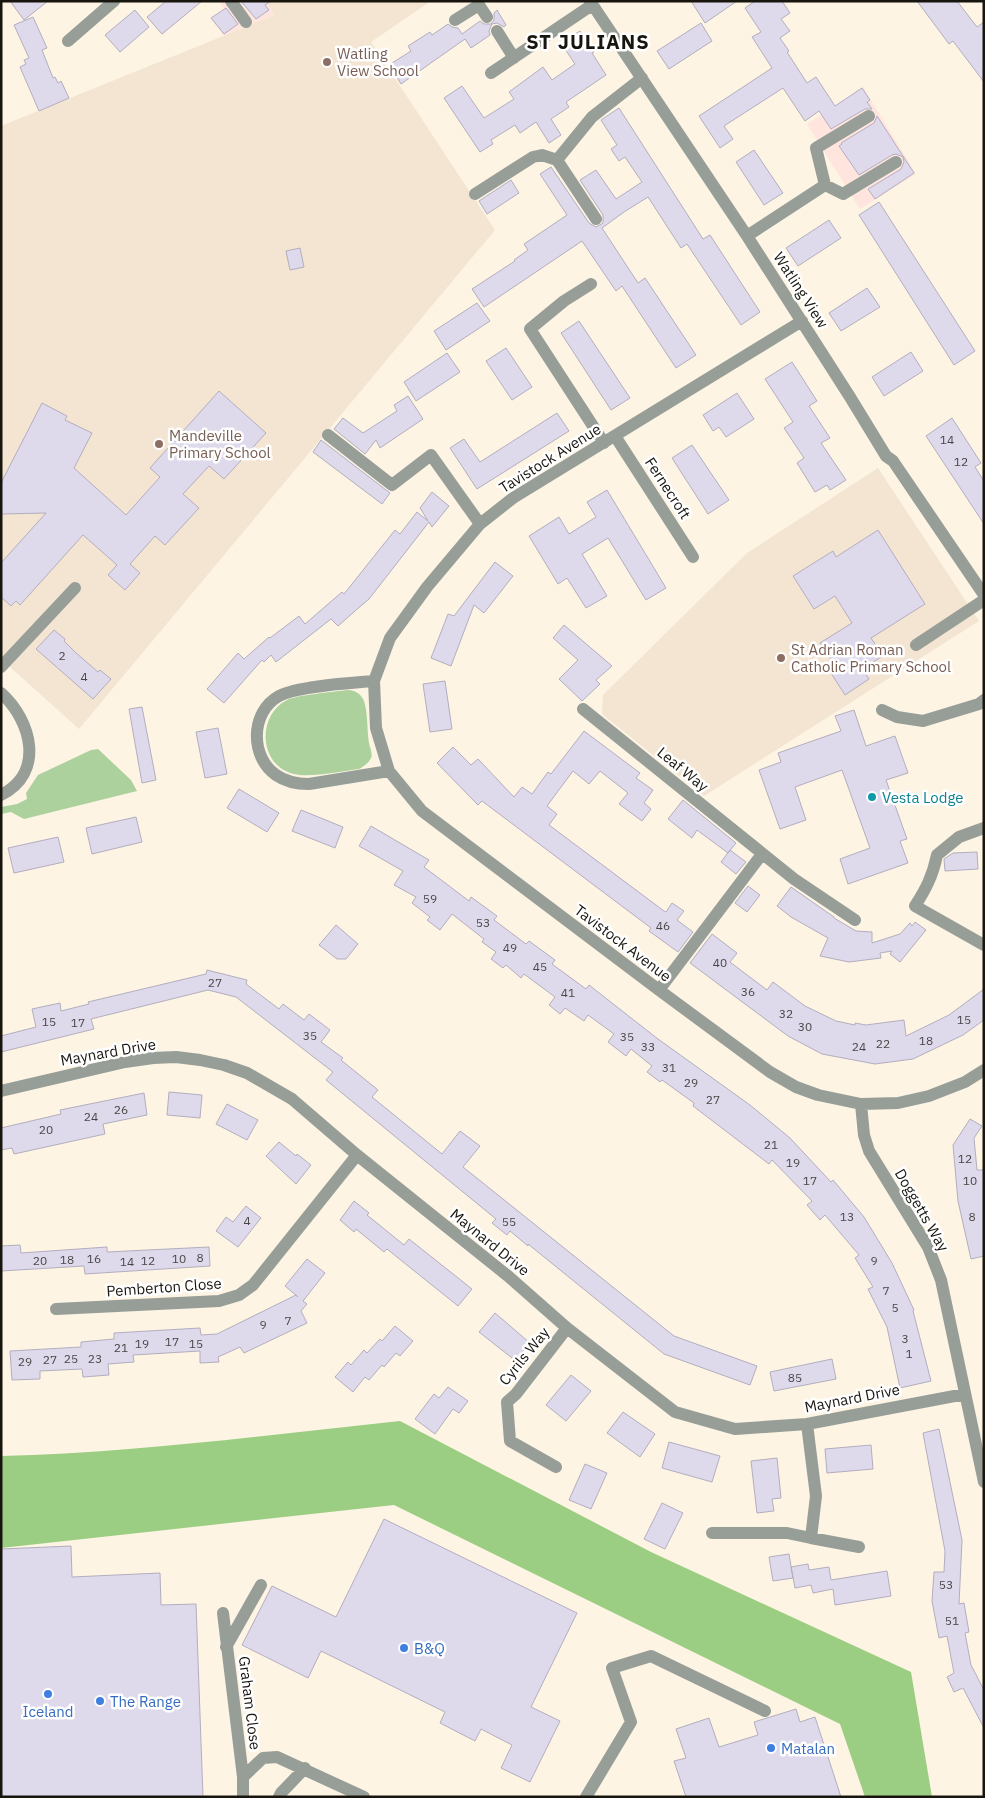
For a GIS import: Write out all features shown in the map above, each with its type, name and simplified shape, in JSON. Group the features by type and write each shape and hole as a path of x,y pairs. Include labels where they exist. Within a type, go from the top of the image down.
{"street":[{"path":"68,41 114,1"},
{"path":"231,1 246,22"},
{"path":"491,74 591,3"},
{"name":"Watling View","path":"591,3 747,236 886,456 892,461 984,595"},
{"path":"455,20 479,5 487,17"},
{"path":"497,31 514,58"},
{"path":"558,160 592,117 642,78"},
{"path":"869,116 816,148 825,185 843,194 896,162"},
{"path":"474,194 533,157 542,155 558,160 596,219"},
{"path":"747,236 825,185"},
{"name":"Fernecroft","path":"591,284 564,301 530,330 693,557"},
{"name":"Tavistock Avenue","path":"802,321 513,498 480,524 428,587 390,638 374,681 376,728 389,771 422,811 770,1072 796,1087 818,1095 861,1104 898,1103 929,1096 965,1082 984,1070"},
{"path":"328,435 392,486 431,455 480,524"},
{"path":"1,667 75,588"},
{"path":"916,645 984,600"},
{"path":"374,681 294,691 280,696 270,702 261,716 257,729 257,741 260,754 275,774 297,784 309,784 389,771"},
{"path":"1,693 12,703 21,716 28,734 30,752 28,769 6,793"},
{"path":"882,710 897,717 924,721 979,704 984,700"},
{"name":"Leaf Way","path":"583,709 794,879 855,920"},
{"path":"984,828 959,837 937,856 935,868 928,886 915,906 984,945"},
{"path":"659,990 762,854"},
{"name":"Maynard Drive","path":"1,1091 125,1062 168,1058 200,1060 224,1065 247,1073 292,1099 357,1155 508,1276 568,1328 675,1412 735,1429 807,1424 965,1394"},
{"name":"Doggetts Way","path":"861,1104 864,1135 869,1151 928,1247 940,1280 984,1482"},
{"name":"Pemberton Close","path":"56,1309 219,1301 239,1295 253,1285 357,1155"},
{"name":"Cyrils Way","path":"556,1467 510,1441 507,1402 516,1394 568,1328"},
{"path":"807,1424 816,1496 812,1538"},
{"path":"712,1533 786,1533 859,1547"},
{"path":"226,1647 262,1585"},
{"name":"Graham Close","path":"223,1613 244,1797"},
{"path":"586,1797 631,1722 612,1668 651,1656 765,1711"},
{"path":"243,1777 263,1758 277,1756 364,1797"},
{"path":"279,1797 305,1768"}],"shaded area":[{"path":"219,1 266,1 276,15 224,36 211,18 224,9"},
{"name":"Mandeville Primary School","path":"266,1 431,1 371,42 495,230 79,729 1,659 1,126 275,15"},
{"path":"863,87 916,174 860,209 807,124"},
{"name":"St Adrian Roman Catholic Primary School","path":"878,468 979,621 704,796 602,714 603,695 747,553"}],"green space":[{"path":"347,690 354,691 362,697 365,703 372,755 367,763 359,769 326,774 301,775 282,769 268,751 266,740 266,728 270,717 277,707 292,698"},
{"path":"98,749 131,780 137,791 24,819 11,812 1,814 1,807 17,804 27,799 26,793 38,775 91,750"},
{"path":"400,1421 651,1552 911,1672 932,1797 865,1797 840,1724 394,1505 1,1548 1,1456 151,1447"}],"building":[{"path":"10,1 48,1 24,20"},
{"path":"166,1 202,1 162,34 147,17"},
{"path":"241,1 271,1 265,5 269,10 256,19"},
{"path":"691,1 737,1 705,23"},
{"path":"755,1 782,1 790,13 781,19 790,31 780,38 807,83 816,77 835,106 862,88 870,100 867,102 872,109 865,109 831,129 819,111 805,121 783,88 724,126 733,139 720,148 699,116 772,68 752,37 761,32 745,8"},
{"path":"917,1 957,1 977,27 984,22 984,82 953,41 949,44"},
{"path":"226,8 238,24 224,34 211,18"},
{"path":"135,10 149,27 120,52 105,35"},
{"path":"497,10 506,25 504,27 497,23 492,24 489,31 490,35 471,48 465,39 401,84 389,65 411,51 408,46 430,32 432,35 448,24 458,28 462,34 480,21 484,24 491,24 494,20 494,13"},
{"path":"33,17 47,48 42,50 53,78 55,77 58,83 61,81 69,98 39,111 20,67 26,64 24,60 29,58 14,25"},
{"path":"701,23 712,41 669,69 657,51"},
{"path":"580,31 606,75 566,102 569,107 551,119 561,135 549,143 536,122 520,133 515,125 491,140 493,144 480,152 444,98 462,86 484,118 514,99 509,92 543,67 552,80 575,64 561,43"},
{"path":"619,108 703,239 710,235 760,312 741,325 687,244 681,248 648,197 624,212 602,228 638,283 645,278 696,355 676,368 622,286 616,291 582,241 484,307 472,289 515,261 528,250 524,244 567,215 540,174 551,167 589,223 596,227 603,223 603,215 580,180 596,170 616,199 642,182 625,157 619,161 611,149 617,145 601,120"},
{"path":"877,116 914,173 875,199 868,189 901,169 904,162 903,157 896,154 892,155 859,175 839,146 874,123"},
{"path":"754,150 783,193 764,205 736,162"},
{"path":"511,180 519,193 487,214 479,201"},
{"path":"879,202 975,351 954,365 859,215"},
{"path":"829,220 841,238 798,266 786,248"},
{"path":"300,248 304,267 290,270 286,251"},
{"path":"867,288 880,307 841,331 829,313"},
{"path":"477,303 490,321 446,350 434,331"},
{"path":"579,321 630,398 611,410 561,333"},
{"path":"506,348 532,387 512,400 486,361"},
{"path":"911,352 923,371 884,396 872,377"},
{"path":"447,353 460,372 416,401 404,382"},
{"path":"792,362 817,401 809,406 830,438 821,443 846,480 830,490 827,485 815,492 797,463 804,458 784,428 793,422 765,379"},
{"path":"219,391 266,433 224,479 209,466 183,494 199,508 165,545 155,536 130,564 140,573 125,590 108,575 117,565 83,535 20,605 16,601 11,606 1,597 1,563 46,513 1,514 1,483 42,403 67,416 65,420 92,433 74,468 126,515 160,477 150,468"},
{"path":"737,393 754,419 726,437 719,427 713,431 703,415"},
{"path":"408,396 423,419 380,448 376,440 365,454 334,429 343,418 363,433 397,411 394,405"},
{"path":"557,413 569,431 477,489 450,448 464,439 480,462"},
{"path":"952,418 981,463 975,467 984,481 984,524 926,436"},
{"path":"321,440 390,493 382,504 313,452"},
{"path":"692,445 729,500 708,514 672,458"},
{"path":"607,490 666,588 646,600 608,538 582,554 607,596 586,608 567,578 558,584 529,536 559,517 569,534 596,517 587,502"},
{"path":"432,492 449,506 432,527 429,522 369,599 338,626 331,619 276,662 271,655 264,662 262,660 224,703 207,689 238,653 244,659 269,637 299,616 305,624 342,592 344,594 395,530 400,534 417,512 428,521 420,508"},
{"path":"878,530 925,604 871,638 883,656 862,669 869,679 845,695 829,670 835,666 820,643 852,623 835,596 814,609 793,576 833,551 836,557"},
{"path":"495,562 513,576 484,613 474,605 451,666 431,658 448,614 454,616"},
{"path":"564,625 612,666 596,680 600,684 582,701 559,679 578,660 553,638"},
{"path":"54,630 98,672 100,670 111,679 93,699 36,649"},
{"path":"445,681 452,729 430,732 423,684"},
{"path":"142,707 156,780 142,783 129,709"},
{"name":"Vesta Lodge","path":"854,710 866,746 895,736 908,773 886,780 907,839 900,841 908,863 848,884 840,859 870,848 842,770 795,787 806,820 780,829 759,770 781,762 778,753 841,731 835,716"},
{"path":"218,728 227,774 205,778 196,732"},
{"path":"584,731 640,773 636,778 653,790 644,803 651,809 642,821 619,804 628,793 600,771 589,784 573,771 547,806 557,814 549,825 664,911 666,912 672,903 684,911 677,920 693,932 678,952 649,931 651,928 482,801 478,805 437,763 453,747 471,765 478,759 514,797 522,787 532,794 548,772 551,774"},
{"path":"239,789 279,813 267,832 227,808"},
{"path":"683,800 736,843 728,853 697,830 692,838 668,819"},
{"path":"301,810 343,827 335,848 292,831"},
{"path":"136,817 142,842 92,854 86,828"},
{"path":"371,826 429,860 424,867 469,901 471,897 497,916 494,920 526,944 529,941 555,960 552,964 586,989 589,985 658,1039 750,1105 790,1138 831,1182 833,1180 864,1217 892,1263 914,1310 931,1381 900,1388 887,1327 868,1289 873,1287 855,1258 859,1255 825,1215 820,1220 807,1205 812,1201 772,1160 769,1164 693,1106 694,1103 662,1080 660,1082 647,1072 652,1066 631,1049 626,1056 608,1042 614,1034 588,1015 584,1021 565,1008 560,1014 549,1005 555,997 524,974 521,978 506,965 503,968 491,959 496,952 482,942 484,939 452,914 440,930 427,920 430,917 412,903 416,897 394,885 403,871 359,846"},
{"path":"58,837 64,862 14,873 8,848"},
{"path":"730,850 746,862 736,874 721,862"},
{"path":"977,852 978,869 945,871 944,859 953,853"},
{"path":"748,886 760,895 747,912 735,903"},
{"path":"791,887 834,918 856,931 872,932 872,943 900,934 910,923 912,926 915,922 926,930 900,962 890,954 892,951 880,953 881,958 849,962 820,956 828,938 791,917 777,906"},
{"path":"336,925 358,944 346,959 337,959 319,945"},
{"path":"712,934 737,953 730,962 767,990 773,982 805,1006 836,1021 866,1025 904,1020 906,1036 949,1015 984,989 984,1020 963,1035 913,1059 875,1064 822,1054 788,1036 690,963"},
{"path":"207,970 247,980 246,984 279,1009 283,1004 304,1020 309,1014 330,1030 321,1042 343,1058 341,1060 378,1090 372,1097 442,1154 460,1131 480,1146 463,1167 674,1336 757,1366 750,1385 664,1354 528,1244 528,1246 510,1231 507,1235 492,1223 496,1219 326,1080 333,1072 236,997 208,990 91,1019 94,1029 1,1052 1,1036 36,1027 32,1009 60,1003 61,1011 89,1004 88,1002 206,974"},
{"path":"169,1092 202,1095 200,1118 167,1115"},
{"path":"144,1093 147,1115 103,1124 105,1134 14,1154 12,1148 1,1150 1,1128 61,1114 60,1110"},
{"path":"227,1104 258,1120 247,1140 216,1124"},
{"path":"970,1119 982,1126 974,1138 977,1170 984,1170 984,1256 971,1259 958,1201 953,1145"},
{"path":"279,1142 311,1165 296,1184 266,1156"},
{"path":"354,1201 369,1213 367,1215 404,1245 409,1239 472,1289 458,1306 387,1249 384,1252 356,1229 354,1232 340,1220"},
{"path":"246,1206 261,1218 238,1247 216,1231 226,1217 233,1222"},
{"path":"20,1245 21,1253 107,1247 107,1252 209,1247 210,1266 85,1274 84,1266 1,1271 1,1246"},
{"path":"307,1259 325,1273 303,1301 307,1304 301,1311 307,1323 244,1353 240,1347 218,1357 219,1362 200,1363 200,1351 133,1355 134,1362 108,1364 109,1375 83,1377 82,1369 40,1371 40,1379 12,1380 10,1351 81,1347 81,1342 114,1339 114,1333 200,1328 201,1335 217,1334 296,1295 285,1286"},
{"path":"495,1313 530,1343 517,1358 512,1358 479,1332"},
{"path":"395,1326 413,1341 400,1356 396,1353 369,1380 365,1377 353,1392 335,1377 348,1362 351,1365 364,1350 367,1353 380,1339 382,1341"},
{"path":"832,1359 836,1379 774,1391 770,1372"},
{"path":"571,1375 591,1391 566,1421 546,1405"},
{"path":"448,1387 468,1401 459,1413 453,1409 435,1434 415,1419 434,1394 439,1398"},
{"path":"623,1412 655,1434 640,1457 607,1433"},
{"path":"939,1429 962,1540 959,1604 964,1603 969,1632 965,1633 971,1665 984,1690 984,1728 963,1688 954,1692 947,1677 954,1673 947,1636 939,1638 932,1601 934,1572 944,1572 945,1551 923,1433"},
{"path":"669,1442 720,1456 712,1482 662,1468"},
{"path":"871,1445 873,1469 827,1473 825,1449"},
{"path":"777,1458 781,1498 772,1499 774,1511 757,1513 751,1461"},
{"path":"585,1464 607,1473 591,1509 569,1500"},
{"path":"662,1503 683,1513 665,1549 644,1539"},
{"name":"B&Q","path":"384,1519 577,1613 531,1707 560,1721 530,1782 501,1768 512,1745 481,1729 475,1741 440,1723 445,1712 321,1651 308,1678 242,1645 272,1586 336,1617"},
{"name":"The Range","path":"71,1546 72,1577 160,1573 161,1605 196,1604 203,1797 1,1797 1,1549"},
{"path":"789,1554 793,1578 773,1581 769,1557"},
{"path":"808,1564 809,1570 829,1567 831,1580 887,1571 891,1596 835,1605 833,1589 813,1593 811,1585 795,1588 791,1567"},
{"name":"Matalan","path":"796,1709 800,1722 815,1717 841,1797 686,1797 674,1761 686,1758 676,1729 709,1718 719,1747 758,1735 754,1722"}],"place":[{"name":"Watling View School","path":"327,62"},
{"name":"Mandeville Primary School","path":"159,444"},
{"name":"St Adrian Roman Catholic Primary School","path":"781,658"},
{"name":"Vesta Lodge","path":"872,797"},
{"name":"B&Q","path":"404,1648"},
{"name":"Iceland","path":"48,1694"},
{"name":"The Range","path":"100,1701"},
{"name":"Matalan","path":"771,1748"}],"district":[{"name":"ST JULIANS","path":"588,41"}]}
